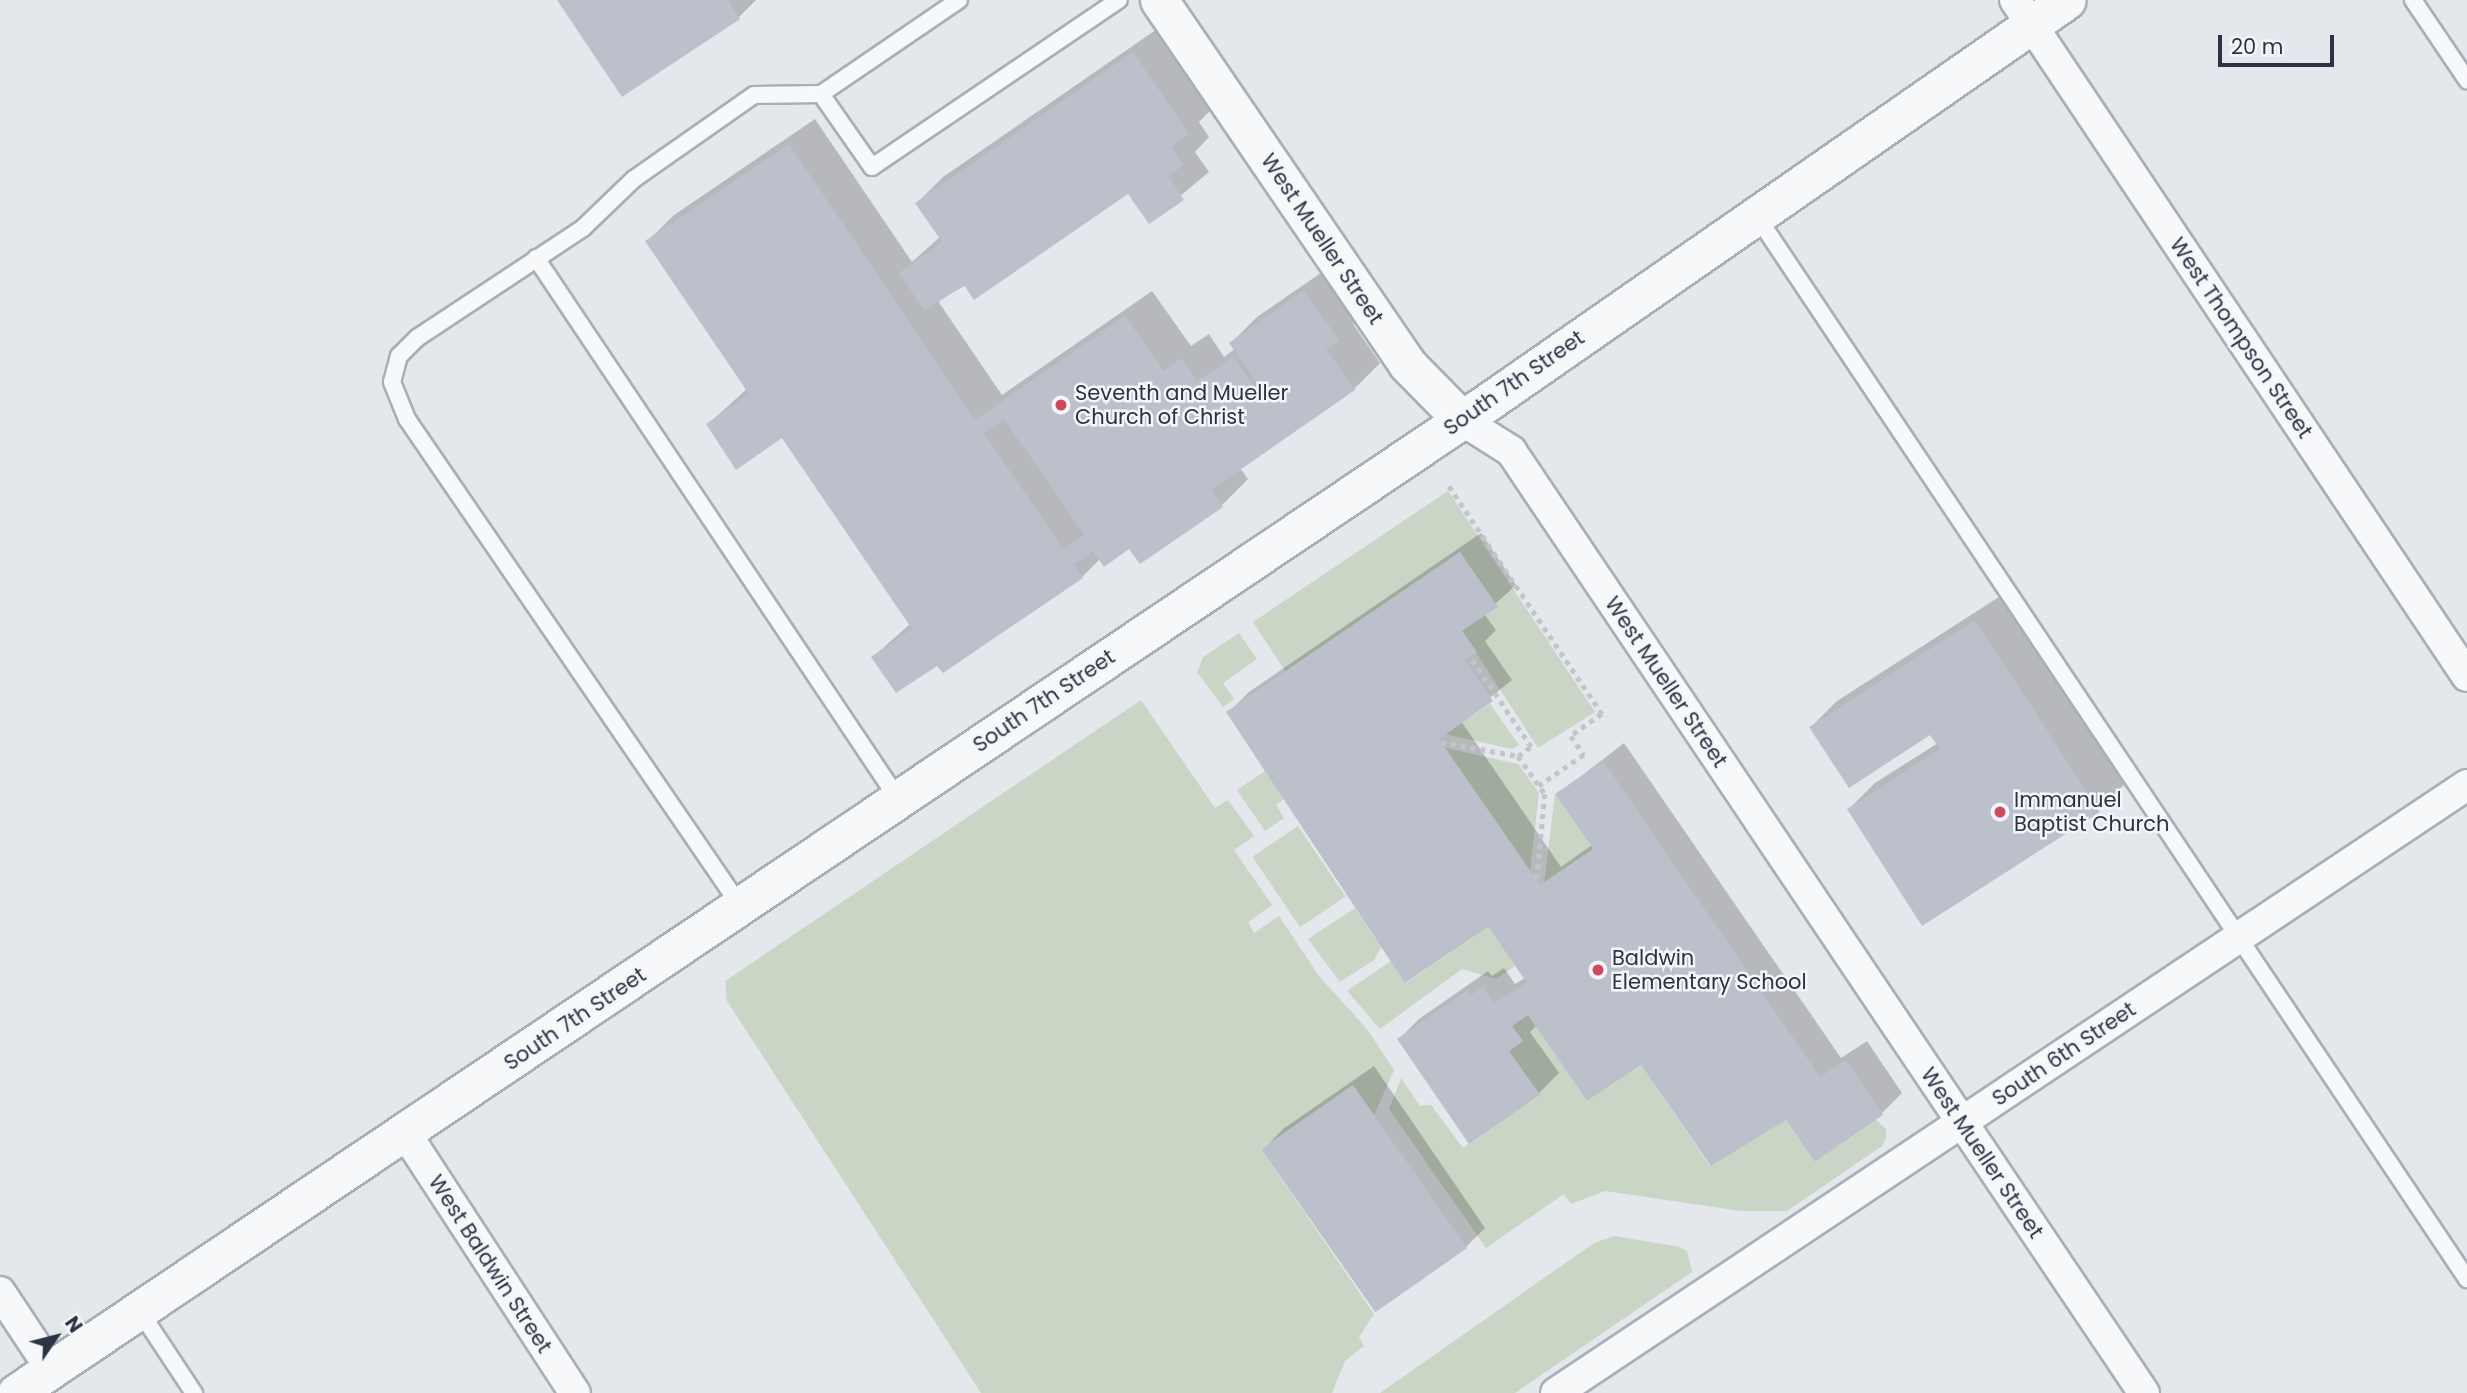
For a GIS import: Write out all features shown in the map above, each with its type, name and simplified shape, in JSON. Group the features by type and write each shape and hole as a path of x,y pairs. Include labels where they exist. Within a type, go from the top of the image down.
{"street":[{"name":"West Mueller Street","path":"1159,0 1407,364 1462,420 1511,451 2144,1393"},
{"name":"South 7th Street","path":"16,1393 406,1134 1462,420 1755,213 2023,12 2067,0"},
{"name":"West Thompson Street","path":"2023,12 2467,676"},
{"name":"South 6th Street","path":"1556,1393 2467,785"},
{"name":"West Baldwin Street","path":"406,1134 575,1393"},
{"path":"0,1292 51,1369"}],"lane":[{"path":"741,907 407,419 392,382 399,356 417,338 583,228 634,179 754,95 821,93 959,0"},
{"path":"821,93 872,167 1119,0"},
{"path":"2413,0 2467,80"},
{"path":"1755,213 2467,1279"},
{"path":"536,258 898,799"},
{"path":"139,1310 194,1393"}],"path":[{"path":"1449,486 1602,714 1570,736 1584,755 1539,786"},
{"path":"1470,657 1531,747 1518,756"},
{"path":"1441,741 1518,756 1545,794 1537,881"}],"green space":[{"path":"1448,491 1595,712 1538,748 1462,631 1460,552 1285,671 1253,622"},
{"path":"1239,633 1257,659 1223,683 1234,699 1223,707 1197,672 1203,657"},
{"path":"1141,700 1215,808 1228,800 1254,836 1234,850 1272,905 1248,922 1254,933 1279,916 1319,976 1367,1029 1394,1070 1374,1116 1353,1085 1261,1149 1374,1314 1359,1337 1364,1346 1345,1361 1332,1393 981,1393 727,1001 725,981"},
{"path":"1490,704 1519,745 1512,749 1445,734"},
{"path":"1445,748 1518,764 1539,793 1530,871"},
{"path":"1266,770 1285,798 1276,805 1284,818 1265,831 1237,790"},
{"path":"1555,794 1593,849 1544,883"},
{"path":"1298,826 1346,896 1300,927 1252,857"},
{"path":"1355,908 1381,947 1374,960 1340,982 1308,939"},
{"path":"1488,927 1515,966 1496,979 1462,969 1380,1029 1347,991 1391,961 1406,983"},
{"path":"1528,1015 1587,1101 1641,1065 1710,1166 1786,1120 1815,1162 1876,1120 1886,1129 1886,1138 1882,1146 1787,1211 1741,1211 1605,1191 1571,1204 1564,1194 1486,1248 1389,1109 1401,1078 1420,1106 1431,1105 1463,1148 1540,1095 1509,1051 1523,1041 1512,1026"},
{"path":"1614,1236 1680,1247 1687,1251 1692,1272 1515,1393 1380,1393 1594,1243"}],"building":[{"path":"557,0 728,0 740,19 622,97"},
{"path":"1133,52 1189,134 1171,147 1184,165 1168,176 1184,200 1149,224 1128,194 974,300 964,285 925,311 899,273 942,242 915,203"},
{"path":"789,144 975,420 1125,316 1164,371 1182,358 1197,381 1233,357 1255,388 1259,386 1229,343 1304,290 1339,340 1326,349 1355,390 1211,490 1223,507 1140,564 1129,549 1104,567 1093,551 1074,565 1083,578 943,673 937,666 896,693 871,657 912,629 782,438 736,470 706,424 749,394 645,241","holes":["1004,419 1084,534 1063,549 984,433"]},
{"path":"1460,552 1498,607 1462,631 1477,652 1465,660 1493,701 1439,739 1540,885 1593,849 1555,794 1603,761 1820,1077 1846,1060 1883,1115 1815,1162 1786,1120 1711,1166 1641,1065 1587,1101 1528,1015 1512,1026 1523,1041 1509,1051 1540,1095 1469,1144 1397,1039 1468,990 1471,995 1483,987 1494,1003 1527,983 1488,927 1405,983 1226,712"},
{"path":"1975,620 2100,812 1922,926 1847,809 1940,749 1930,735 1849,788 1809,727"},
{"path":"1353,1085 1467,1248 1375,1312 1261,1149"}],"place":[{"name":"Seventh and Mueller Church of Christ","path":"1061,405"},
{"name":"Immanuel Baptist Church","path":"2000,812"},
{"name":"Baldwin Elementary School","path":"1598,970"}]}
